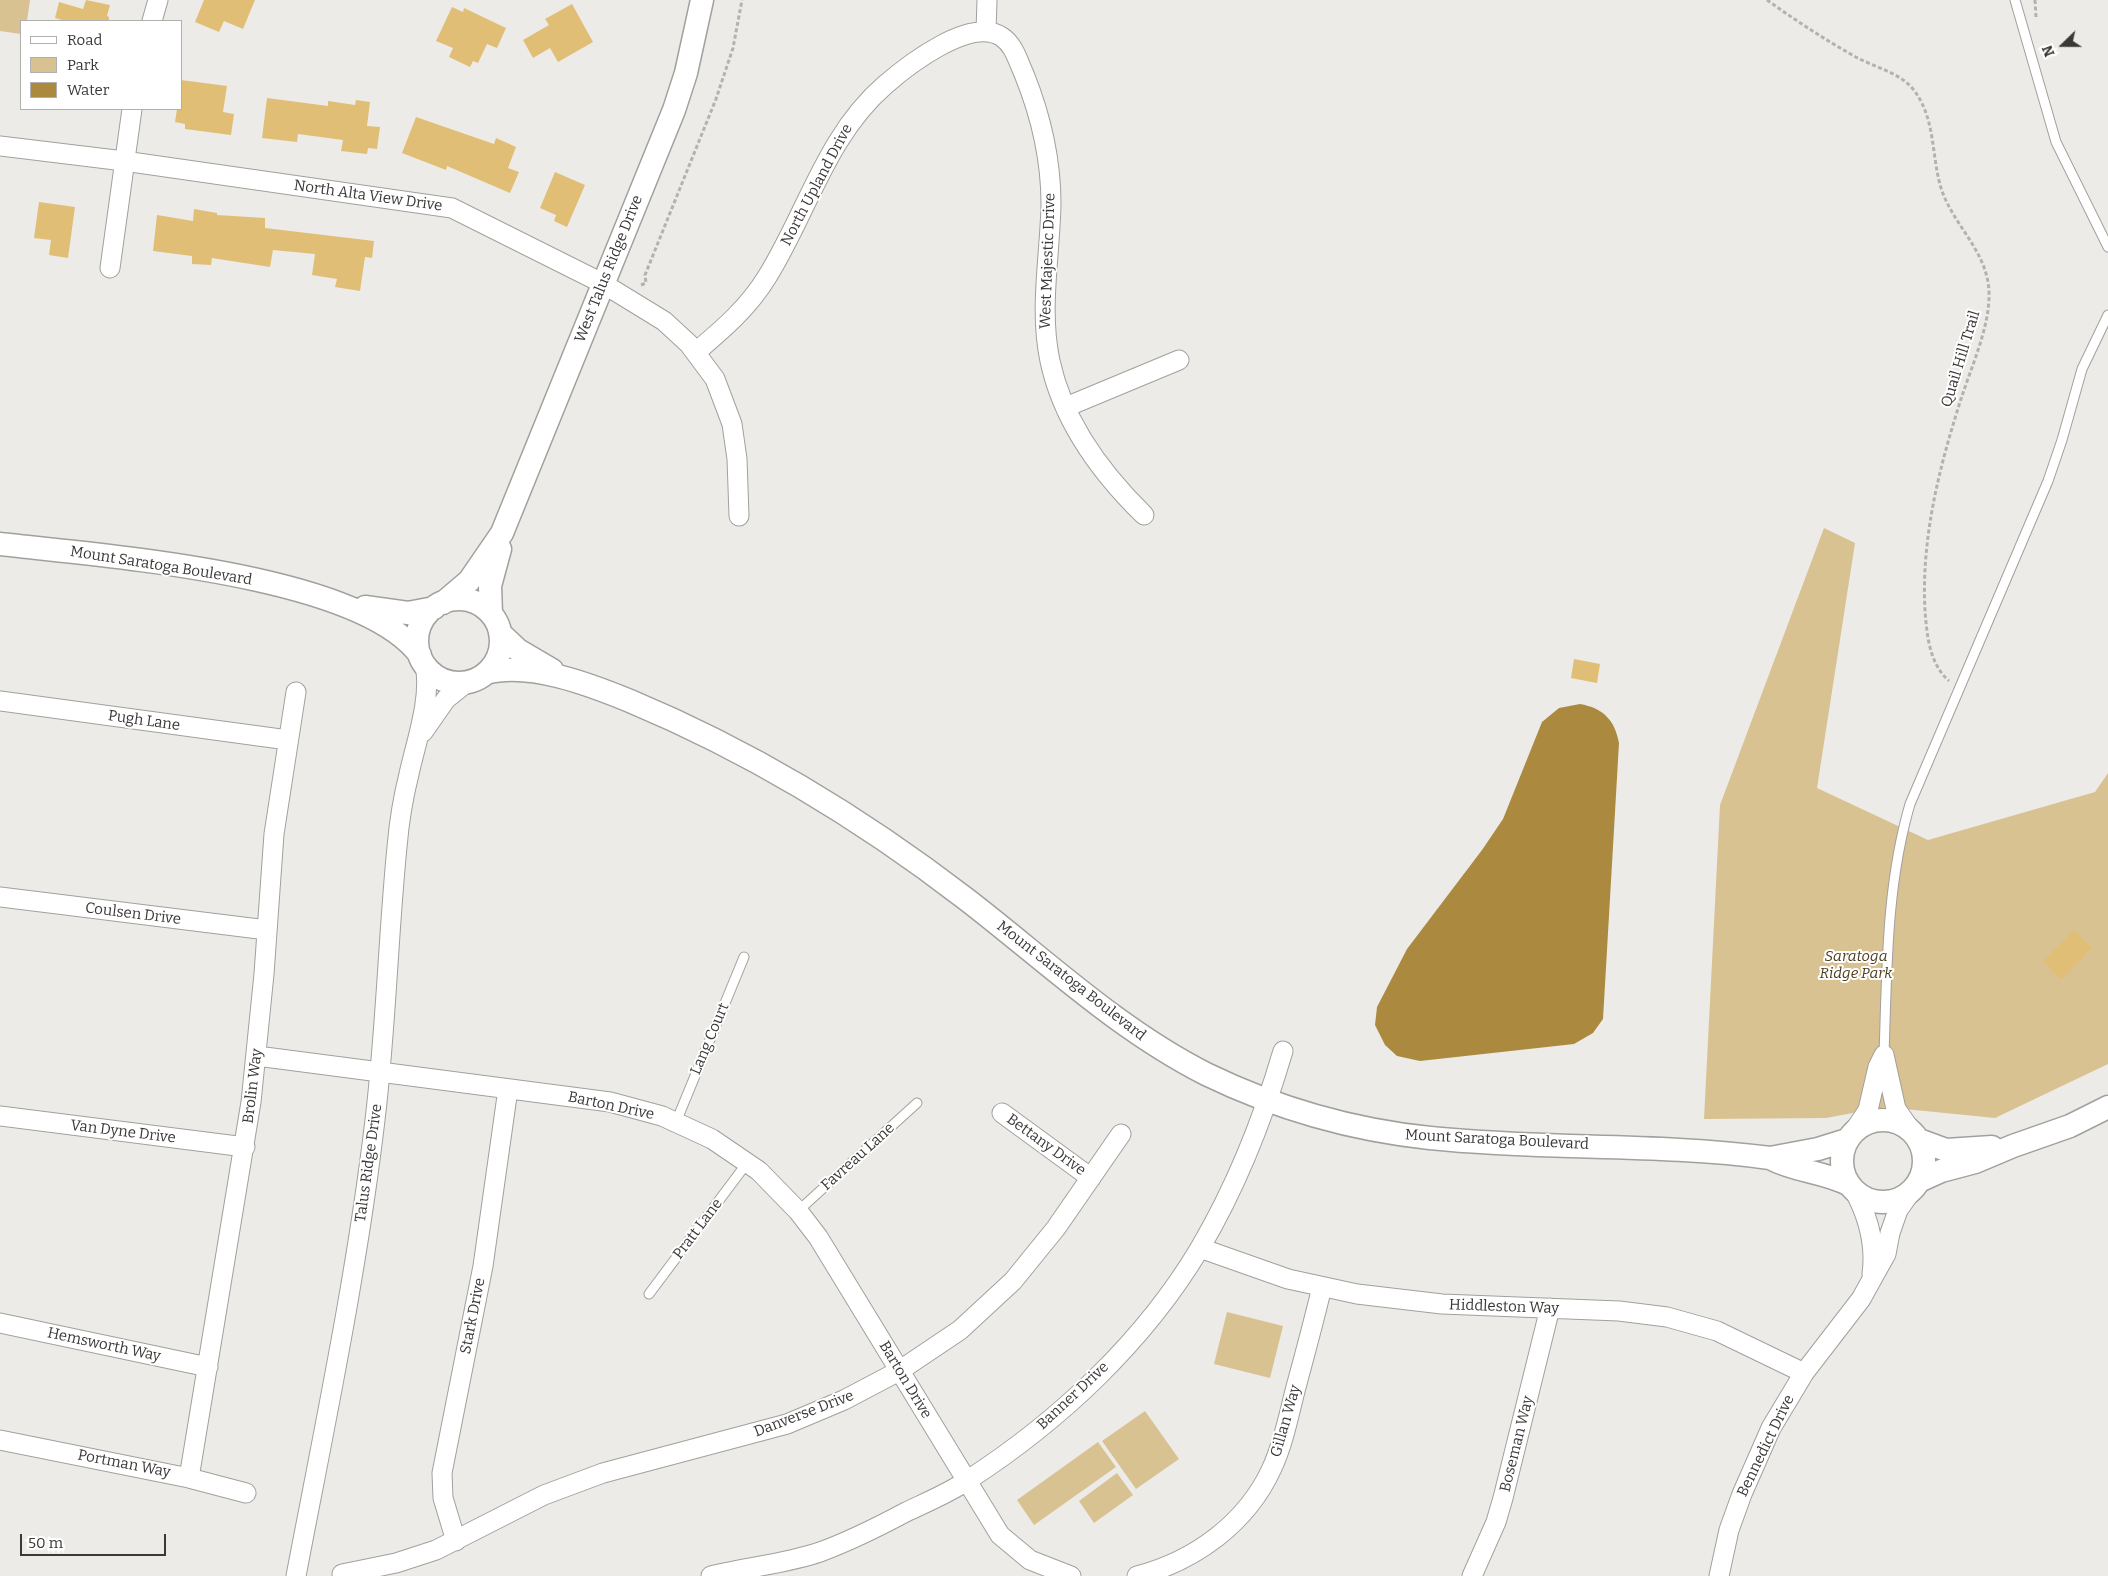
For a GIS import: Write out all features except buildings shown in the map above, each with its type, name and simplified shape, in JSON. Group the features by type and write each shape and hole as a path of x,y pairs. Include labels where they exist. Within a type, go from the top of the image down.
{"street":[{"path":"152,20 158,0"},
{"name":"West Talus Ridge Drive","path":"496,624 490,586 502,533 674,110 688,64 702,0"},
{"path":"986,31 987,0"},
{"name":"North Upland Drive","path":"696,352 734,319 757,293 777,260 835,146 858,113 884,86 929,54 968,33 986,31"},
{"name":"West Majestic Drive","path":"986,31 1002,37 1014,52 1037,108 1044,132 1051,182 1045,324 1051,365 1066,407 1093,458 1117,489 1144,515"},
{"path":"110,268 132,110"},
{"name":"North Alta View Drive","path":"0,146 124,161 452,208 602,284 668,325 696,352 721,391 732,424 737,459 739,516"},
{"path":"1066,407 1178,360"},
{"name":"West Talus Ridge Drive","path":"439,605 469,581 502,533"},
{"name":"Mount Saratoga Boulevard","path":"0,544 201,569 297,590 349,606 408,613 439,605"},
{"path":"453,600 474,602 496,624 500,651 497,659 486,673 477,680 456,683 439,678 423,660 418,635 421,624 439,605 453,600"},
{"name":"Mount Saratoga Boulevard","path":"349,606 406,639 423,660"},
{"name":"Mount Saratoga Boulevard","path":"496,624 518,650 568,679 664,715 713,738 840,809 961,896 1112,1016 1142,1036 1206,1073 1268,1100 1343,1123 1428,1138 1658,1147 1770,1158 1787,1165 1822,1173 1852,1187"},
{"name":"Talus Ridge Drive","path":"296,1576 352,1278 381,1072 397,846 402,806 426,690 423,660"},
{"name":"Mount Saratoga Boulevard","path":"486,673 520,670 568,679"},
{"name":"Talus Ridge Drive","path":"415,746 436,710 466,682"},
{"name":"Brolin Way","path":"189,1478 245,1147 257,1056 274,834 296,692"},
{"name":"Pugh Lane","path":"0,701 288,740"},
{"name":"Coulsen Drive","path":"0,897 266,930"},
{"name":"Banner Drive","path":"711,1576 793,1560 835,1546 966,1482 1043,1425 1101,1372 1154,1313 1200,1248 1245,1158 1268,1100 1283,1051"},
{"path":"1884,1055 1878,1067 1868,1110 1851,1136 1842,1158 1845,1177 1852,1187 1862,1196 1883,1202 1904,1196 1915,1186 1941,1171 1994,1155 2013,1146 2070,1126 2108,1107"},
{"path":"1884,1055 1893,1099 1903,1121 1915,1136 1924,1161 1915,1186"},
{"name":"Barton Drive","path":"257,1056 610,1102 636,1108 676,1122 712,1139 747,1162 780,1191 818,1237 966,1482"},
{"name":"Stark Drive","path":"456,1541 443,1498 442,1474 483,1266 508,1089"},
{"name":"Bettany Drive","path":"1002,1113 1091,1178"},
{"name":"Van Dyne Drive","path":"0,1116 245,1147"},
{"path":"1851,1136 1872,1120 1883,1119 1904,1125 1915,1136 1946,1150 2013,1146"},
{"name":"Danverse Drive","path":"342,1574 396,1563 456,1541 518,1508 573,1483 633,1464 737,1439 787,1424 844,1400 899,1371 960,1330 1013,1281 1056,1228 1120,1134"},
{"name":"Mount Saratoga Boulevard","path":"1770,1158 1818,1148 1851,1136"},
{"name":"Bennedict Drive","path":"1718,1576 1729,1530 1756,1460 1771,1428 1804,1374 1851,1315 1886,1254 1890,1233 1898,1210 1915,1186"},
{"name":"Bennedict Drive","path":"1852,1187 1862,1205 1871,1235 1874,1255 1872,1277"},
{"name":"Hiddleston Way","path":"1200,1248 1254,1269 1322,1287 1399,1300 1643,1313 1691,1322 1743,1342 1804,1374"},
{"name":"Gillan Way","path":"1137,1576 1165,1567 1202,1548 1235,1521 1262,1487 1280,1448 1322,1287"},
{"name":"Boseman Way","path":"1472,1576 1496,1522 1503,1498 1550,1308"},
{"name":"Hemsworth Way","path":"0,1323 208,1367"},
{"name":"Portman Way","path":"0,1440 189,1478 246,1493"},
{"path":"966,1482 992,1524 1010,1546 1039,1565 1071,1576"}],"lane":[{"path":"2015,0 2056,142 2108,246"},
{"path":"1884,1055 1890,916 1897,852 1910,804 2048,481 2082,370 2108,315"},
{"name":"Lang Court","path":"676,1122 744,957"},
{"name":"Favreau Lane","path":"798,1211 917,1103"},
{"name":"Pratt Lane","path":"649,1294 747,1162"}],"path":[{"path":"636,286 646,283 645,275 716,99 733,48 742,0"},
{"name":"Quail Hill Trail","path":"1767,0 1835,45 1899,78 1913,89 1928,119 1937,171 1947,202 1985,268 1990,294 1987,318 1957,412 1937,485 1925,571 1926,619 1931,652 1943,676 1958,690"}],"green space":[{"path":"0,0 30,0 27,20 20,20 20,34 0,31"},
{"name":"Saratoga Ridge Park","path":"1824,528 1855,543 1817,788 1928,840 2095,792 2108,773 2108,1064 1995,1118 1885,1107 1826,1118 1704,1119 1720,805"},
{"path":"1227,1312 1283,1326 1270,1378 1214,1364"},
{"path":"1145,1411 1179,1459 1136,1489 1102,1441"},
{"path":"1098,1442 1116,1467 1034,1525 1017,1500"},
{"path":"1117,1473 1133,1495 1094,1523 1079,1501"}],"water":[{"path":"1580,704 1595,709 1607,716 1614,728 1619,743 1603,1019 1593,1033 1574,1044 1420,1061 1397,1056 1385,1045 1375,1025 1377,1007 1407,949 1482,850 1503,819 1542,722 1559,708"}]}
